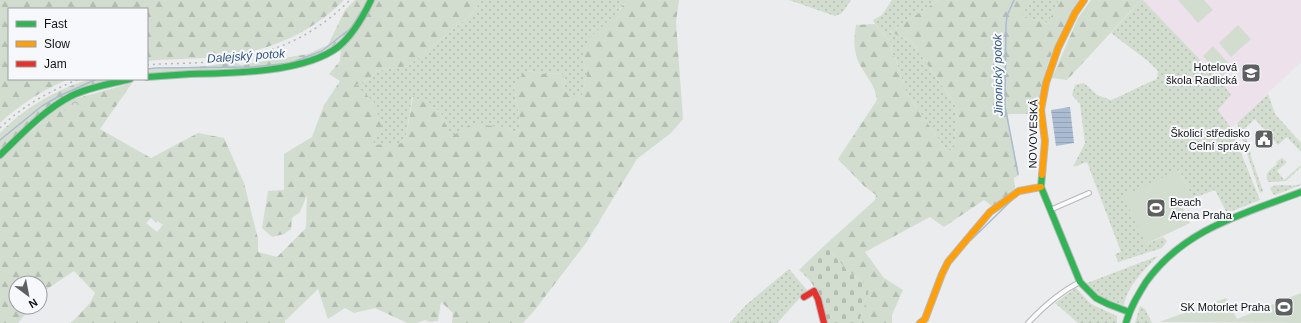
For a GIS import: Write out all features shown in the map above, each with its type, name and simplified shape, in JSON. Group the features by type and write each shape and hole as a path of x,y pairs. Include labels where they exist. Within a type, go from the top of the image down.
{"street":[{"path":"148,77 277,69 302,63 331,51 342,43 354,30 371,0"},
{"name":"NOVOVESKÁ","path":"1084,0 1075,13 1058,48 1046,83 1041,110 1045,141 1041,187 1080,282 1089,293 1102,302 1129,312"},
{"path":"0,155 53,107 72,96 101,86 126,80"},
{"path":"925,322 942,274 948,262 990,212 1019,191 1041,187"},
{"path":"1126,323 1129,312 1151,274 1160,262 1181,244 1208,228 1301,192"},
{"path":"1050,210 1089,193"},
{"path":"1028,323 1067,288 1080,282"},
{"path":"804,297 814,291 818,299 824,323"}],"shaded area":[{"name":"Hotelová škola Radlická","path":"1143,0 1301,0 1301,62 1231,128 1218,110 1231,95 1223,84"}],"green space":[{"path":"0,0 344,0 314,25 298,34 263,48 225,56 148,61 148,8 8,8 8,80 67,80 32,98 0,123"},
{"path":"355,0 368,0 353,27 333,46 300,61 236,70 148,74 148,69 208,66 233,62 241,65 308,54 328,45 345,10"},
{"path":"374,0 481,0 473,13 408,66 377,71 370,78 356,85 374,102 382,128 372,145 405,143 413,96 440,111 451,137 471,124 505,127 518,133 520,119 514,86 523,74 528,71 545,74 561,73 565,78 563,87 569,96 582,96 587,74 582,57 588,39 619,11 627,0 679,0 676,22 683,119 671,133 637,159 586,243 534,311 523,323 452,323 453,313 441,302 438,321 430,322 425,320 416,323 407,323 375,308 354,313 345,308 328,319 318,289 285,321 285,323 71,323 90,303 95,293 74,271 48,288 48,275 8,275 8,315 24,315 18,323 0,323 0,159 57,108 71,100 132,83 100,129 151,158 198,133 224,138 244,183 258,239 258,252 277,257 306,228 307,195 300,212 292,218 291,229 284,234 272,237 262,228 268,191 284,190 284,154 312,137 324,105 340,81 329,74 340,61 341,46","holes":["151,218 156,223 158,221 163,225 157,232 146,223"]},
{"path":"481,0 627,0 582,57 587,74 582,96 569,96 563,87 565,78 561,73 545,74 528,71 514,86 520,119 518,133 505,127 451,138 440,111 412,97 405,144 372,145 356,85 370,78 377,71 408,66 473,13"},
{"path":"789,0 851,0 842,13 835,16"},
{"path":"892,0 939,0 890,32 911,41 955,104 958,121 954,143 951,150 946,150 906,92 896,60 892,54 891,43 873,20 882,15"},
{"path":"939,0 1031,0 1021,17 1048,23 1059,0 1079,0 1063,27 1050,59 1041,91 1039,107 1040,122 1029,125 1028,114 1007,114 1019,175 1014,178 1015,190 992,206 984,200 944,227 930,217 865,252 884,278 903,290 892,315 892,323 859,323 868,286 846,269 825,245 875,200 876,195 864,186 838,159 877,100 875,90 859,63 856,54 854,40 856,25 875,24 891,43 892,54 896,60 906,92 946,150 951,150 954,143 958,121 955,104 911,41 890,32"},
{"path":"1031,0 1059,0 1048,23 1020,17"},
{"path":"1091,0 1141,0 1067,80 1052,78 1078,18"},
{"path":"1141,0 1143,0 1223,84 1231,95 1218,110 1231,128 1260,200 1227,213 1215,190 1193,198 1179,170 1146,244 1163,237 1167,241 1162,248 1118,262 1115,254 1121,252 1087,162 1073,167 1085,143 1080,104 1072,95 1075,85 1084,83 1097,95 1111,100 1157,79 1158,71 1148,61 1111,33"},
{"path":"1178,0 1204,0 1213,10 1198,23"},
{"path":"1238,25 1251,39 1231,57 1219,43"},
{"path":"1213,46 1232,67 1221,77 1203,56"},
{"path":"87,80 117,80 72,93 0,152 0,133 9,124 42,100"},
{"path":"1268,94 1275,114 1301,143 1301,152 1287,137 1278,145 1255,119 1245,128 1250,134 1247,139 1247,143 1263,191 1260,193 1237,123"},
{"path":"77,98 84,104 84,108 77,112 72,109 65,111 59,108 65,102"},
{"path":"1282,158 1287,162 1277,171 1284,180 1301,165 1301,167 1286,181 1268,182 1267,173 1277,164 1276,162"},
{"name":"Beach Arena Praha","path":"1179,170 1193,198 1181,204 1190,223 1146,244 1123,196"},
{"path":"1301,183 1301,185 1275,195 1270,188 1277,185 1298,185"},
{"path":"825,245 846,269 868,286 868,296 859,323 827,323 821,301 815,288 799,270"},
{"path":"1158,256 1142,272 1129,291 1124,305 1108,300 1099,295 1087,283"},
{"path":"789,269 807,290 777,323 730,323 746,305"},
{"path":"1076,288 1091,304 1117,316 1117,323 1078,323 1055,303"},
{"name":"SK Motorlet Praha","path":"1301,293 1301,323 1159,322 1226,298 1237,319"},
{"path":"1140,306 1145,309 1152,323 1135,323"}],"water":[{"path":"1070,107 1074,143 1056,146 1051,110"}],"waterway":[{"name":"Jinonický potok","path":"1014,0 1007,16 1006,25 1005,106 1018,174"},
{"name":"Dalejský potok","path":"148,69 252,67 290,63 322,51 351,28 361,12"},
{"name":"Dalejský potok","path":"0,140 42,106 61,95 95,80"},
{"name":"Jinonický potok","path":"971,240 1014,198"}],"railway":[{"path":"148,65 200,63 229,60 267,51 302,36 319,26 350,0"},
{"path":"0,128 27,106 77,80"}],"traffic: fast":[{"path":"148,77 267,70 287,67 324,56 338,47 348,37 365,13 371,0"},
{"path":"0,155 52,108 71,96 85,90 126,80"},
{"path":"1042,175 1041,187 1080,282 1096,298 1129,312"},
{"path":"1126,323 1132,307 1146,282 1161,264 1178,249 1196,236 1216,225 1301,192"}],"traffic: slow":[{"path":"1042,175 1045,141 1041,110 1046,83 1058,48 1075,13 1084,0"},
{"path":"920,323 925,319 948,262 990,212 1019,191 1041,187"}],"traffic: jam":[{"path":"804,297 814,291 818,299 824,323"}],"place":[{"name":"Hotelová škola Radlická","path":"1251,73"},
{"name":"Školicí středisko Celní správy","path":"1264,139"},
{"name":"Beach Arena Praha","path":"1156,208"},
{"name":"SK Motorlet Praha","path":"1284,307"}]}
